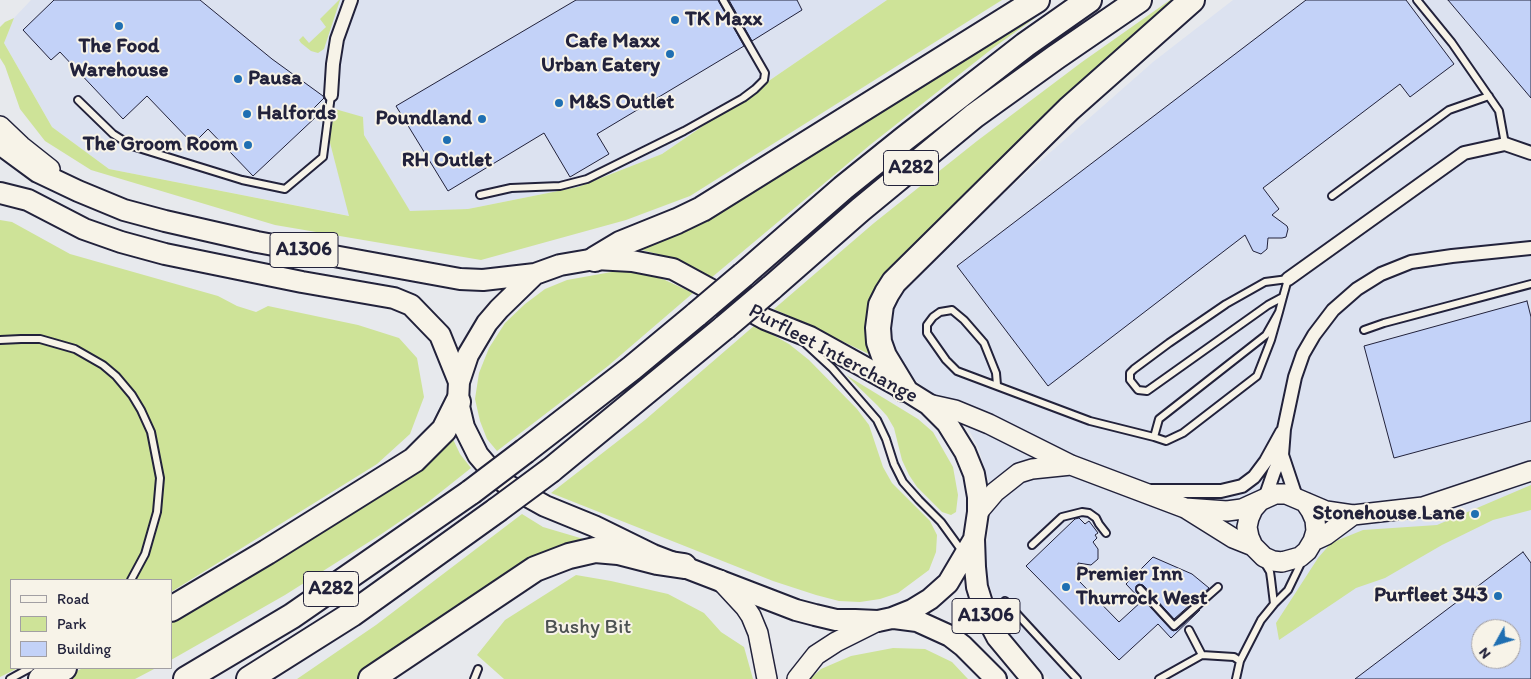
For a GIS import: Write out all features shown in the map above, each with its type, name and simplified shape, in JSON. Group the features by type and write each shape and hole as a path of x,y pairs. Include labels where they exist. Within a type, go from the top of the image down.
{"highway":[{"path":"595,259 620,244 678,221 702,209 1037,0"},
{"name":"A282","path":"186,679 292,616 471,492 632,368 843,188 956,98 1025,45 1089,0"},
{"name":"A282","path":"249,679 352,614 551,470 725,327 860,210 974,116 1139,0"},
{"path":"904,388 884,356 879,342 878,328 881,305 894,282 1069,109 1192,0"},
{"path":"172,608 267,552 414,460 444,430 458,392"},
{"path":"371,679 535,569 569,556 594,550 618,552 657,562 684,566"},
{"path":"41,679 62,669"}],"main road":[{"name":"A1306","path":"0,144 38,172 78,191 124,210 173,223 257,242 476,280 535,274"},
{"name":"A1306","path":"0,193 28,200 93,232 165,254 302,282 394,298 411,305 440,336 458,392"},
{"name":"Purfleet Interchange","path":"595,259 632,261 673,269 790,330 810,338 904,388 928,404 947,423 965,452 976,481 978,512 970,547 948,583 930,599 912,610 885,619 836,620 815,616 653,555 594,526 546,506 509,486 495,475 478,455 464,427 458,392 468,355 487,323 535,274 560,265 595,259"},
{"name":"A1306","path":"970,547 986,616 997,638 1032,679"},
{"name":"A1306","path":"885,619 916,621 950,636 963,646 996,679"}],"street":[{"path":"331,94 337,39 351,0"},
{"path":"0,126 21,146 78,191"},
{"path":"1288,279 1464,153 1505,144 1531,153"},
{"path":"1255,549 1249,537 1247,527 1249,518 1253,509 1262,500 1282,455 1284,429 1294,377 1303,354 1314,335 1333,310 1357,288 1381,274 1411,262 1531,248"},
{"path":"928,404 955,410 990,424 1071,465 1186,508 1233,538 1255,549 1264,558 1273,561 1282,562 1300,557 1310,546 1353,515"},
{"path":"1141,491 1222,491 1242,486 1254,477 1266,461 1284,429"},
{"path":"1282,455 1300,500 1311,511 1315,520 1316,531 1310,546"},
{"path":"978,512 995,492 1019,473 1032,469 1071,465"},
{"path":"1186,508 1227,511 1242,509 1275,494 1286,494 1326,510 1353,515 1423,507 1531,471"},
{"path":"720,580 751,616 758,633 767,679"},
{"path":"797,679 816,655 836,642 885,619"}],"lane":[{"path":"480,195 511,188 560,186 587,179 684,131 743,98 755,89 764,80 764,73 723,0"},
{"path":"1417,0 1452,43 1499,111 1505,144"},
{"path":"78,100 113,134 132,146 242,180 285,189 323,157 331,94"},
{"path":"1332,196 1449,110 1489,96"},
{"path":"997,386 996,373 984,343 964,320 952,310 940,312 933,317 927,325 927,333 946,360 957,371 1090,421 1166,440 1183,433 1257,376 1272,340 1288,279 1265,282 1226,304 1169,343 1130,373 1130,380 1138,390 1147,392 1268,305 1283,298"},
{"path":"1364,330 1531,284"},
{"path":"1154,437 1159,419 1266,334 1279,312"},
{"path":"790,330 832,368 877,420 903,482 941,522 970,547"},
{"path":"0,340 40,339 74,349 103,365 116,376 132,395 141,410 151,432 160,478 157,512 145,554 132,579"},
{"path":"1032,545 1062,517 1082,512 1096,518 1098,524 1106,533"},
{"path":"1236,679 1240,661 1261,620 1292,584 1310,546"},
{"path":"1255,549 1270,572 1274,604"},
{"path":"1140,589 1174,626 1218,586"},
{"path":"1004,601 1077,679"},
{"path":"1189,630 1202,655"},
{"path":"1159,679 1202,655 1234,657 1240,661"},
{"path":"10,679 28,669"},
{"path":"474,679 478,670"}],"shaded area":[{"path":"31,0 887,0 662,154 578,187 468,209 410,212 364,135 363,118 329,139 350,216 109,169 52,127 4,43 14,18"},
{"path":"1233,0 1531,0 1531,679 1049,679 1020,650 999,614 988,581 985,554 990,523 989,482 978,447 962,417 916,381 895,355 890,322 897,298 987,208 1153,62"}],"green space":[{"path":"339,0 324,49 318,53 311,51 299,40 303,36 309,43 326,27 320,19"},
{"path":"887,0 1002,0 690,196 626,220 481,260 275,225 91,170 45,141 20,109 5,66 0,58 0,27 5,22 14,18 4,43 52,127 109,169 349,216 329,139 335,109 363,117 364,135 410,211 468,209 578,187 662,154"},
{"path":"1170,0 1183,0 889,275 871,353 869,354 774,309 874,223 977,141 1082,62"},
{"path":"1032,13 1035,18 993,48 870,145 711,278 687,264 639,248"},
{"path":"0,220 12,222 70,254 218,296 237,306 256,312 268,306 358,325 399,338 417,358 424,397 410,434 377,464 172,591 172,579 10,579 10,669 16,669 0,677"},
{"path":"617,271 643,273 665,280 693,293 608,366 497,451 487,439 480,421 475,399 479,373 489,348 505,323 525,304 545,289 567,280"},
{"path":"755,325 789,344 809,360 857,409 869,425 883,467 892,483 930,521 937,535 936,552 929,570 898,593 880,599 860,602 839,601 816,595 773,581 551,493 645,420"},
{"path":"846,375 918,419 933,432 953,467 958,495 956,512 951,515 942,512 917,487 902,460 894,428 887,416"},
{"path":"452,437 460,454 471,468 427,503 380,535 285,595 172,659 172,620 205,603 335,525 419,470"},
{"path":"1531,485 1531,510 1493,520 1442,545 1385,578 1356,588 1279,640 1276,623 1318,558 1331,543 1363,530 1437,525"},
{"path":"522,514 543,527 587,540 405,647 357,679 297,679 376,625"},
{"name":"Bushy Bit","path":"576,575 668,594 704,613 721,632 744,647 753,679 504,679 477,655 505,620"},
{"path":"893,648 925,649 952,662 968,679 810,679 821,669 851,656"},
{"path":"81,669 154,669 135,679 60,679"}],"building":[{"path":"54,0 200,0 272,59 323,96 324,98 313,109 318,115 253,176 208,129 193,144 147,96 123,119 60,52 51,60 23,30"},
{"path":"576,0 718,0 744,46 597,134 609,154 570,177 544,133 448,191 396,106"},
{"path":"729,0 797,0 802,10 752,41"},
{"path":"1306,0 1406,0 1454,64 1410,97 1400,84 1263,188 1279,209 1272,215 1287,226 1286,237 1268,238 1267,249 1261,254 1253,251 1245,235 1048,386 957,266"},
{"path":"1448,0 1531,0 1531,98"},
{"path":"1527,301 1531,317 1531,421 1394,458 1364,346"},
{"name":"Premier Inn Thurrock West","path":"1079,518 1085,524 1089,521 1098,533 1095,535 1097,538 1093,542 1098,549 1098,559 1091,565 1078,563 1078,580 1119,622 1142,601 1126,584 1153,557 1192,574 1209,588 1174,619 1143,585 1139,584 1136,586 1136,592 1173,631 1177,630 1200,610 1171,638 1158,624 1119,660 1026,566 1075,519"},
{"name":"Purfleet 343","path":"1523,552 1531,563 1531,679 1355,679"}],"place":[{"name":"TK Maxx","path":"675,20"},
{"name":"The Food Warehouse","path":"119,26"},
{"name":"Cafe Maxx Urban Eatery","path":"670,54"},
{"name":"Pausa","path":"238,79"},
{"name":"M&S Outlet","path":"559,103"},
{"name":"Halfords","path":"247,114"},
{"name":"Poundland","path":"482,119"},
{"name":"RH Outlet","path":"447,140"},
{"name":"The Groom Room","path":"248,145"},
{"name":"Stonehouse Lane","path":"1475,514"},
{"name":"Premier Inn Thurrock West","path":"1066,587"},
{"name":"Purfleet 343","path":"1498,596"}]}
